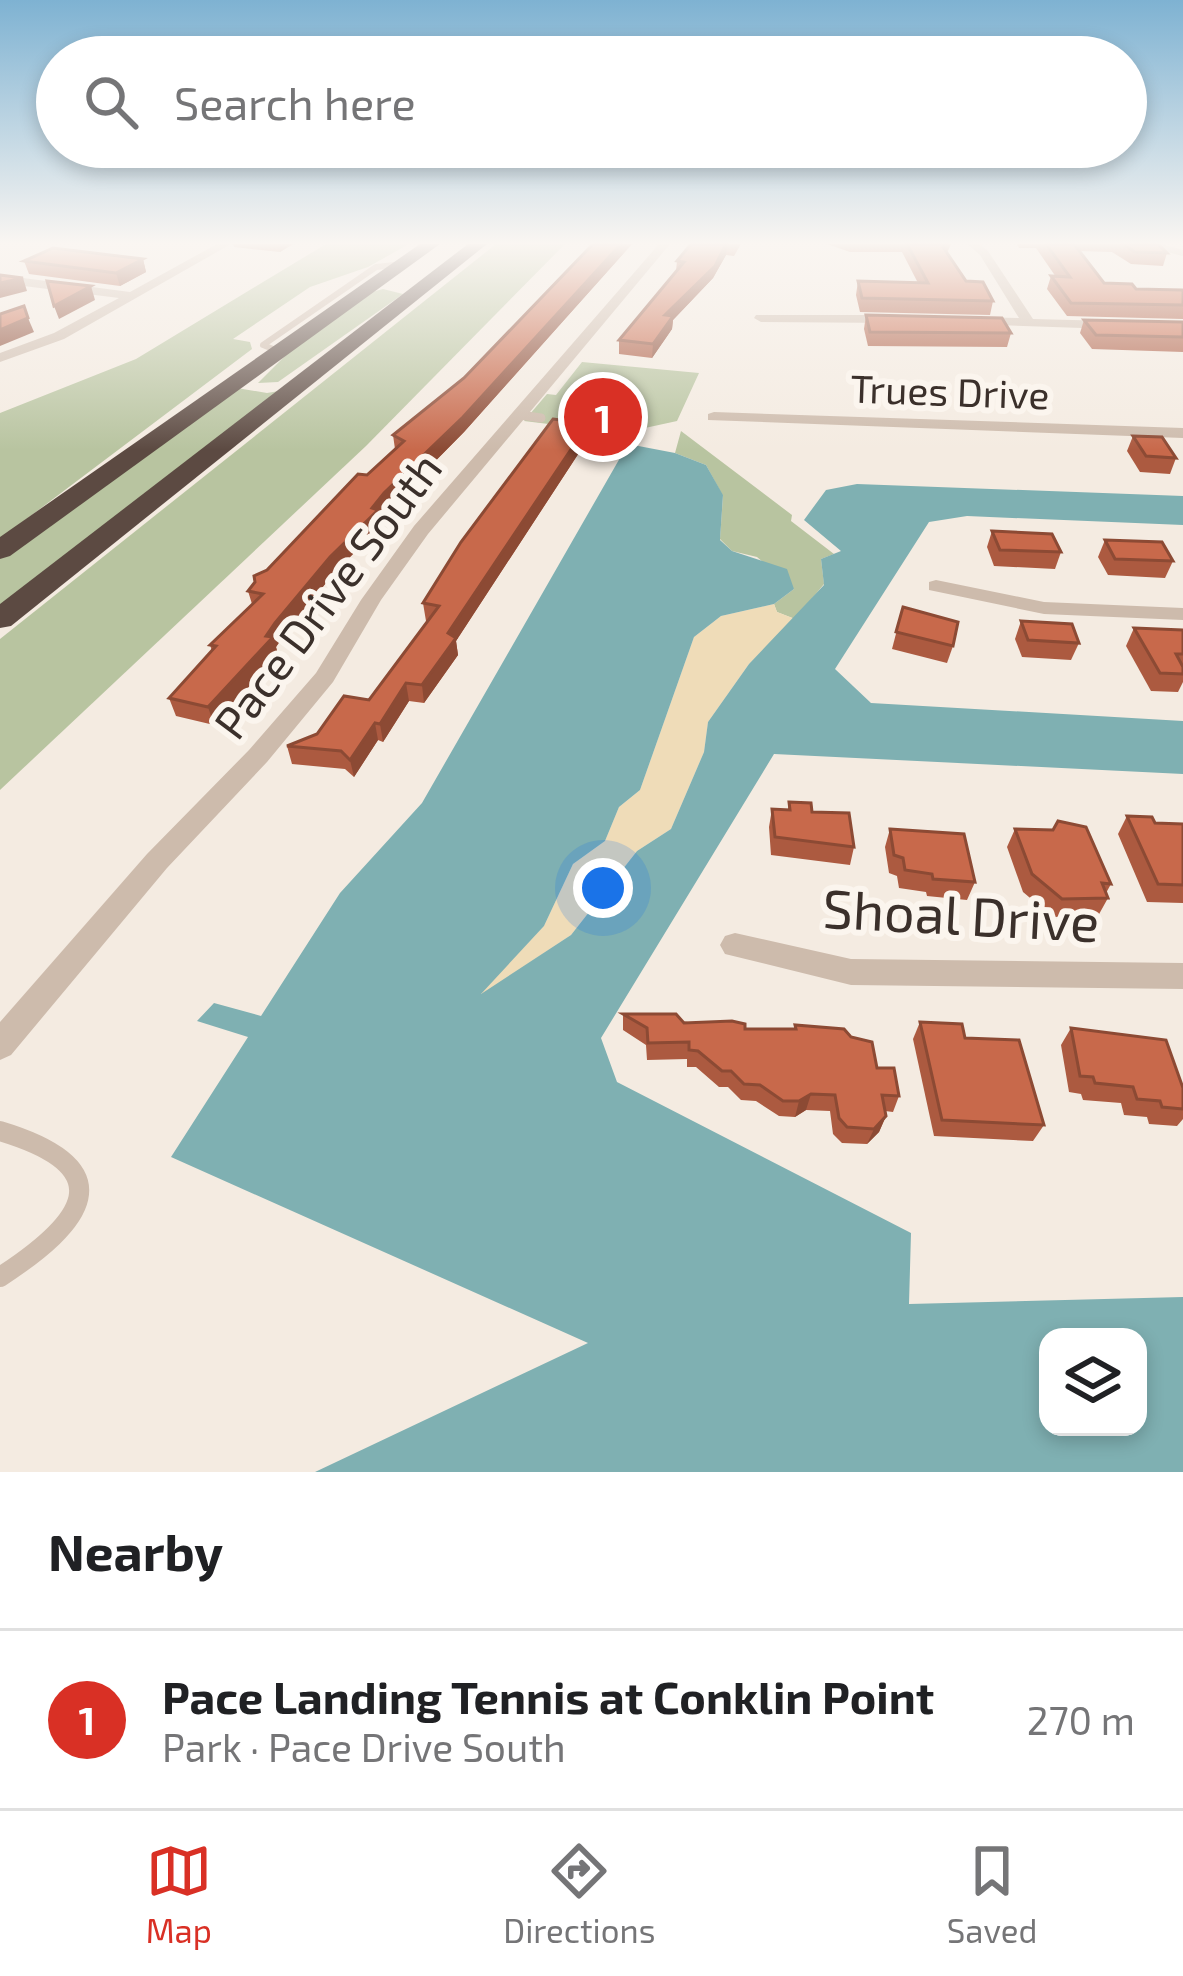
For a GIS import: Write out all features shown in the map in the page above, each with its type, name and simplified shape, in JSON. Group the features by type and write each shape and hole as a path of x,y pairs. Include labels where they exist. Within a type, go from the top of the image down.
{"highway":[{"path":"0,550 335,313"},
{"path":"0,619 397,313"},
{"path":"270,358 252,383 267,387 334,361"}],"street":[{"path":"0,358 59,337 103,313"},
{"name":"Pace Drive South","path":"0,1045 157,860 258,757 326,677 370,600 421,530 530,417 611,313"},
{"path":"1023,313 1029,322"},
{"path":"761,318 917,319"},
{"path":"962,320 1139,326"},
{"name":"Trues Drive","path":"714,417 1183,433"},
{"path":"936,586 1044,608 1183,614"},
{"name":"Shoal Drive","path":"735,945 850,972 1183,976"}],"lane":[{"path":"270,358 263,345 310,313"},
{"path":"0,1131 63,1156 77,1175 81,1196 68,1226 0,1276"}],"green space":[{"path":"213,313 272,313 233,339 250,342 252,349 0,539 0,413 136,359"},
{"path":"343,313 376,313 278,382 258,383 291,350"},
{"path":"410,313 497,313 366,446 0,790 0,639"},
{"path":"582,362 699,373 677,421 622,433 524,421 547,394 556,395"},
{"path":"237,388 267,393 285,390 0,607 0,557"},
{"path":"681,431 792,515 791,521 834,554 821,559 824,584 795,619 777,612 774,604 794,589 757,557 732,551 720,539 723,496 706,465 675,453"}],"sand":[{"path":"774,604 777,612 795,619 749,664 708,722 704,752 671,829 637,851 571,935 475,999 544,926 573,864 605,841 619,807 640,790 694,637 721,616"}],"water":[{"path":"628,444 706,465 723,495 720,540 732,551 787,569 794,589 774,604 721,616 694,637 640,790 619,807 605,841 573,864 544,926 481,994 571,935 637,851 671,829 704,752 708,722 749,664 824,585 821,559 841,551 804,520 826,490 857,484 1183,496 1183,525 967,516 929,522 835,669 871,703 1183,721 1183,774 774,754 601,1038 617,1082 911,1233 909,1304 1183,1297 1183,1472 315,1472 588,1343 171,1157 248,1037 197,1021 214,1003 261,1016 340,893 422,803"}],"building":[{"path":"26,313 28,318 0,330 0,314"},
{"path":"527,313 558,313 463,417 384,493 372,508 378,510 330,557 266,636 273,637 208,707 169,698 216,646 210,645 263,594 248,591 254,576 267,570 358,474 367,475 404,441 393,435 464,378"},
{"path":"642,313 673,316 653,344 619,340"},
{"path":"866,315 1002,318 1011,333 870,332"},
{"path":"1084,320 1183,322 1183,337 1096,335"},
{"path":"553,419 588,424 448,633 456,638 422,685 406,683 350,760 341,751 287,746 317,734 344,696 369,700 439,606 423,603 461,542"},
{"path":"1133,436 1162,437 1176,458 1146,456"},
{"path":"992,531 1052,534 1061,552 1000,550"},
{"path":"1105,540 1162,542 1173,561 1115,559"},
{"path":"903,607 958,622 953,646 896,632"},
{"path":"1021,621 1072,624 1079,643 1028,640"},
{"path":"1134,628 1183,630 1183,654 1176,654 1183,674 1160,673"},
{"path":"789,802 811,803 812,812 849,813 854,847 775,837 772,809 790,810"},
{"path":"1127,816 1183,824 1183,885 1158,884"},
{"path":"1058,821 1086,827 1111,884 1102,883 1108,898 1062,899 1032,874 1015,829 1053,830"},
{"path":"890,829 964,834 975,882 933,879 932,874 905,870 903,858 894,855"},
{"path":"623,1014 676,1014 684,1023 732,1021 745,1024 745,1029 796,1029 795,1025 844,1029 851,1037 872,1042 877,1068 894,1068 899,1096 882,1095 886,1116 874,1129 847,1127 839,1118 835,1095 811,1094 799,1101 783,1101 760,1085 744,1084 731,1071 722,1071 698,1051 689,1050 689,1042 648,1043 647,1028"},
{"path":"920,1022 962,1024 965,1038 1019,1040 1044,1125 942,1120"},
{"path":"1071,1028 1166,1040 1183,1088 1183,1109 1137,1099 1133,1087 1095,1083 1093,1077 1080,1076"}],"place":[{"name":"Pace Landing Tennis at Conklin Point","path":"603,417"}]}
